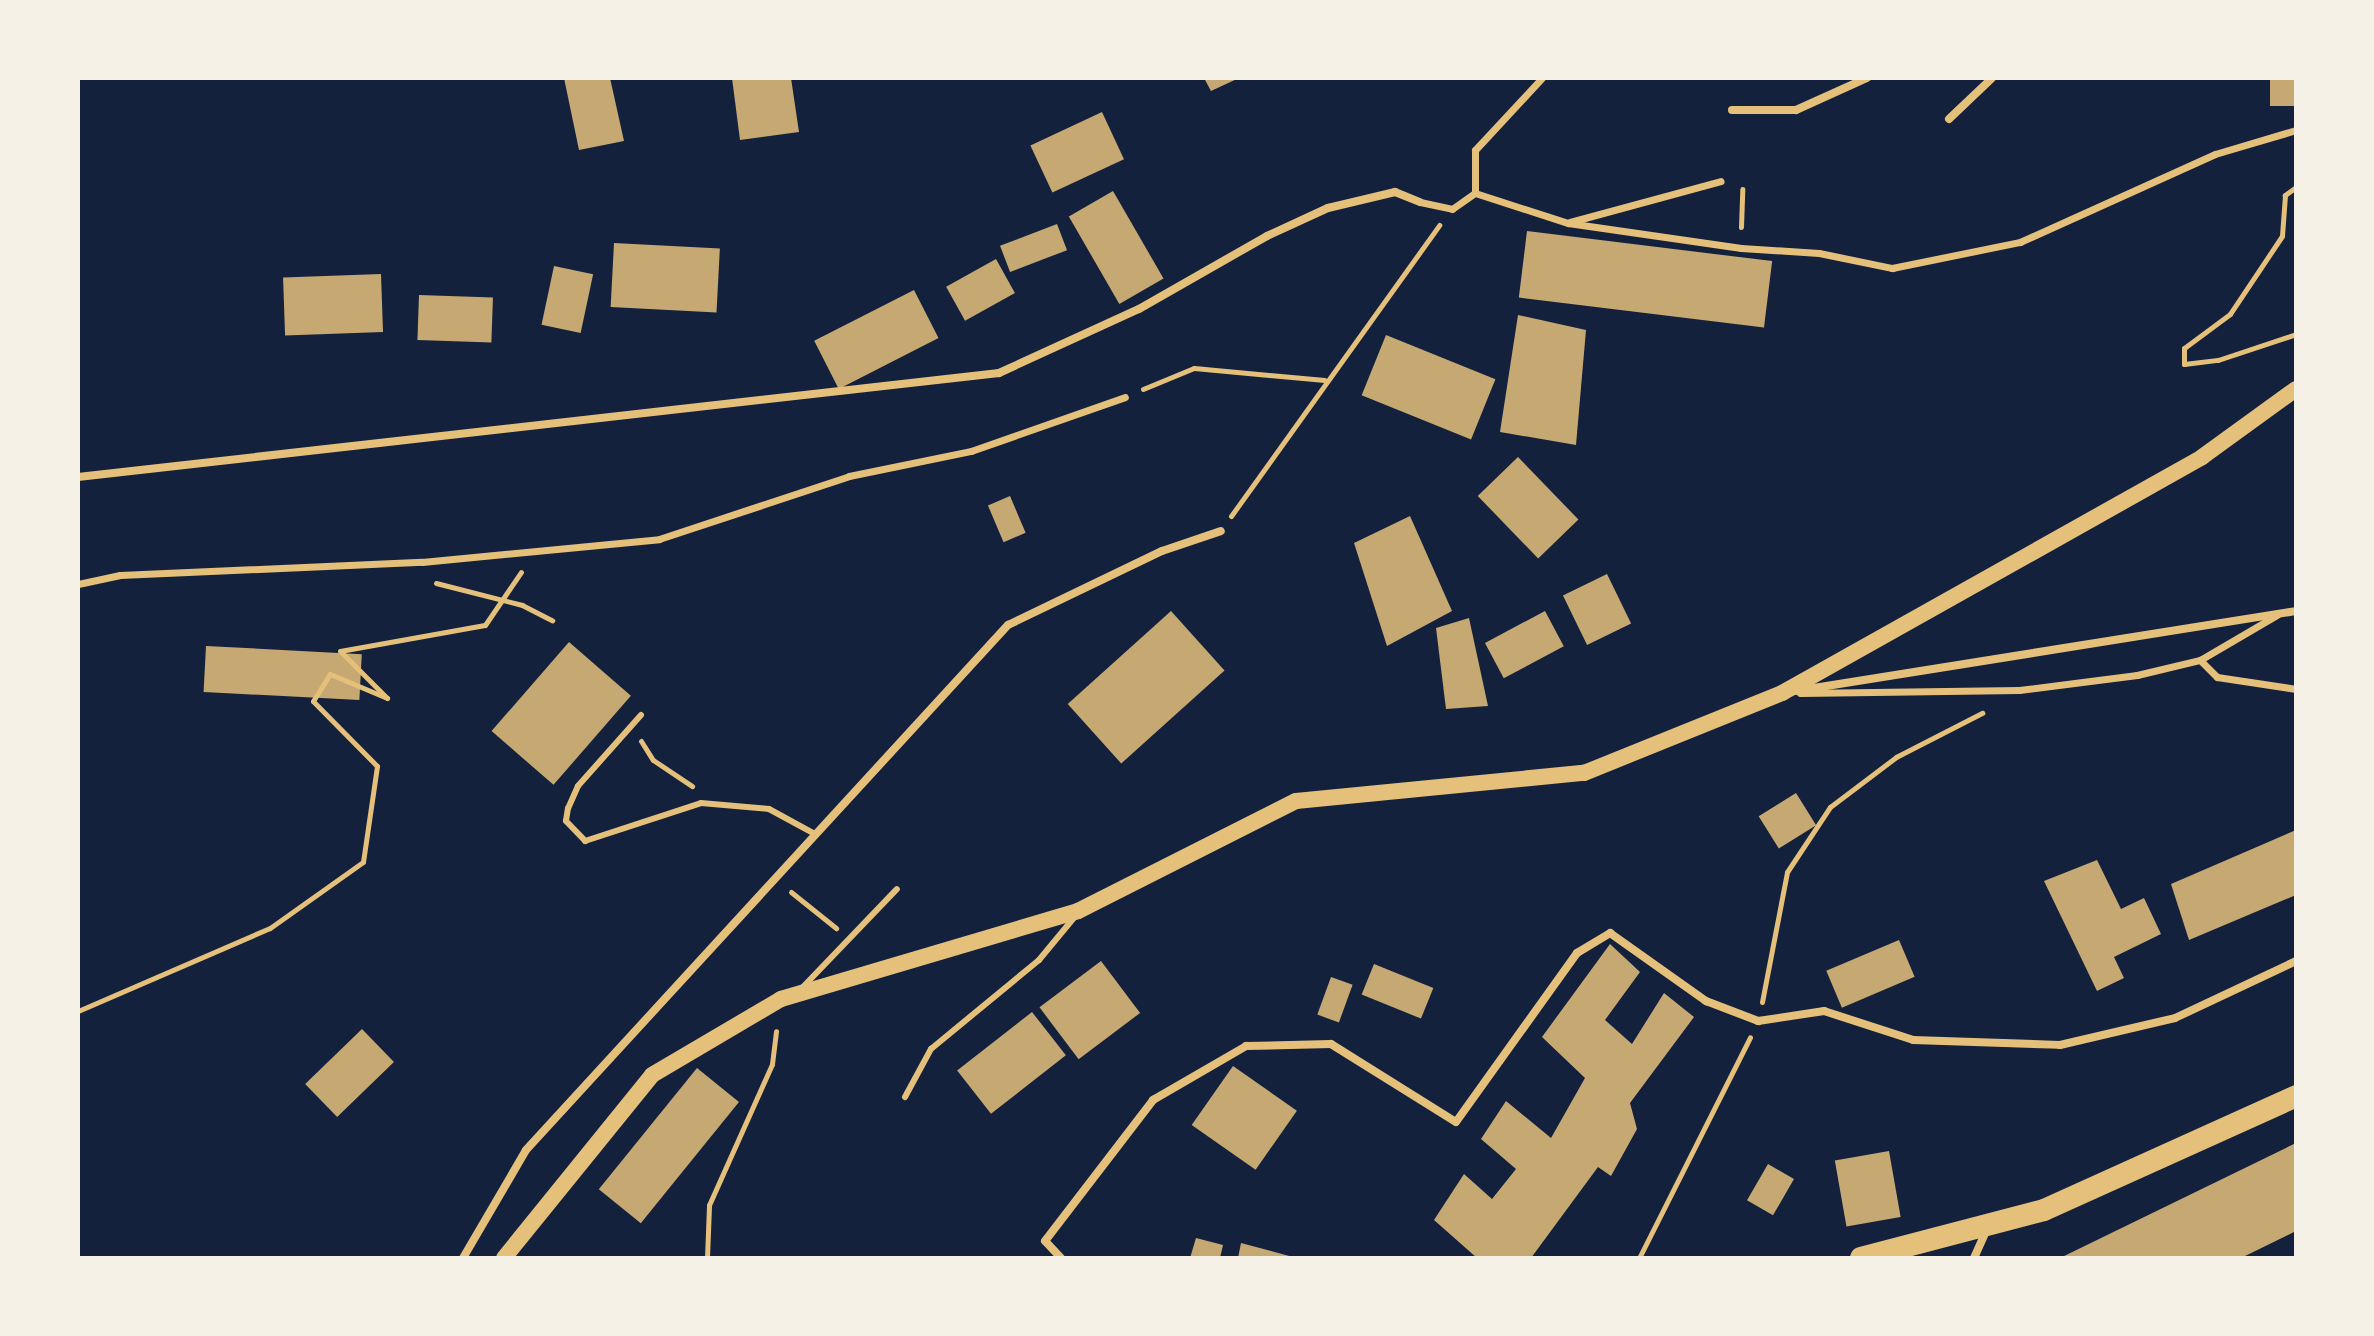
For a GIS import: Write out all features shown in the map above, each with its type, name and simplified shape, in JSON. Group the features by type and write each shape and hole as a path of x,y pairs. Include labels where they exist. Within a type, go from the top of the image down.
{"highway":[{"path":"1861,1258 1987,1228 2107,1185 2296,1096"}],"main road":[{"path":"504,1258 652,1075 789,996 1078,911 1296,801 1584,773 1782,693 2202,457 2296,389"}],"street":[{"path":"1475,193 1475,150 1542,78"},
{"path":"1732,110 1796,110 1867,78"},
{"path":"1949,119 1992,78"},
{"path":"1475,193 1568,223 1741,248 1819,253 1892,268 1951,260 2020,242 2215,154 2296,130"},
{"path":"1568,223 1721,181"},
{"path":"78,477 999,373 1139,309 1267,236 1328,208 1395,192 1420,202 1452,209 1475,193"},
{"path":"78,584 120,575 422,562 659,539 849,476 971,451 1125,397"},
{"path":"463,1258 526,1150 1008,625 1162,551 1221,531"},
{"path":"1782,693 2296,611"},
{"path":"1782,693 2031,687 2137,675 2200,660 2280,614"},
{"path":"2200,660 2217,677 2296,689"},
{"path":"1061,1258 1045,1241 1153,1100 1246,1046 1331,1044 1456,1122 1577,953 1610,933 1706,1001 1758,1021 1824,1011 1913,1040 2060,1045 2175,1018 2296,961"},
{"path":"1974,1258 1987,1228"}],"lane":[{"path":"641,715 578,786 566,821 574,833 585,841 599,840 668,811 716,803 769,809 815,834"},
{"path":"789,996 897,889"},
{"path":"905,1097 931,1049 1039,960 1078,911"}],"path":[{"path":"1741,248 1742,183"},
{"path":"2296,187 2285,195 2282,236 2230,314 2184,348 2184,364 2218,360 2296,334"},
{"path":"1221,531 1325,380 1452,209"},
{"path":"1125,397 1194,368 1325,380"},
{"path":"78,1011 270,928 363,862 377,766 313,701 330,674 387,698 340,651 485,625 535,551"},
{"path":"503,599 552,620"},
{"path":"1639,1258 1758,1021 1787,872 1830,807 1896,757 2031,687"},
{"path":"632,726 653,760 716,803"},
{"path":"773,878 849,939"},
{"path":"707,1258 709,1205 772,1064 789,996"},
{"path":"1753,1258 1778,1258"}],"building":[{"path":"564,78 610,78 624,141 579,150"},
{"path":"732,78 791,78 799,132 740,140"},
{"path":"1204,78 1239,78 1211,91"},
{"path":"2270,78 2296,78 2296,106 2270,106"},
{"path":"1102,112 1124,159 1052,193 1030,145"},
{"path":"1113,191 1164,278 1119,304 1069,216"},
{"path":"1057,224 1067,250 1010,272 1000,246"},
{"path":"1527,231 1772,261 1764,328 1519,298"},
{"path":"614,243 720,249 717,312 611,307"},
{"path":"996,259 1015,293 965,321 946,287"},
{"path":"554,266 593,274 581,333 542,325"},
{"path":"381,274 383,332 285,335 283,277"},
{"path":"914,290 939,338 839,389 814,341"},
{"path":"419,295 493,298 491,343 417,340"},
{"path":"1518,315 1586,330 1576,445 1500,432"},
{"path":"1386,335 1495,379 1471,439 1362,395"},
{"path":"1518,457 1578,520 1538,558 1478,496"},
{"path":"1010,496 1026,533 1004,542 988,505"},
{"path":"1410,516 1452,611 1387,646 1354,543"},
{"path":"1607,574 1631,623 1587,645 1563,595"},
{"path":"1171,611 1225,670 1121,763 1068,704"},
{"path":"1545,611 1564,646 1504,678 1485,643"},
{"path":"1469,618 1488,706 1446,709 1436,628"},
{"path":"569,642 631,696 553,785 492,731"},
{"path":"206,646 362,654 359,700 204,692"},
{"path":"1796,793 1816,825 1779,849 1759,816"},
{"path":"2296,830 2296,895 2189,940 2171,884"},
{"path":"2097,860 2121,909 2144,898 2161,934 2114,957 2124,978 2097,991 2044,881"},
{"path":"1899,940 1915,977 1842,1008 1826,971"},
{"path":"1610,944 1640,972 1605,1020 1632,1044 1664,993 1694,1017 1630,1103 1637,1129 1611,1176 1598,1167 1531,1258 1477,1258 1434,1220 1464,1174 1492,1199 1516,1169 1481,1139 1506,1101 1551,1138 1585,1078 1542,1037"},
{"path":"1101,961 1140,1013 1079,1059 1040,1007"},
{"path":"1374,964 1433,988 1421,1019 1362,995"},
{"path":"1331,977 1353,985 1339,1022 1317,1015"},
{"path":"1032,1012 1066,1055 991,1114 957,1070"},
{"path":"362,1029 394,1062 337,1117 305,1084"},
{"path":"1233,1066 1297,1111 1256,1170 1192,1125"},
{"path":"697,1068 739,1102 641,1223 599,1189"},
{"path":"2296,1143 2296,1231 2241,1258 2060,1258"},
{"path":"1889,1151 1901,1217 1846,1227 1835,1161"},
{"path":"1768,1164 1794,1179 1773,1215 1747,1200"},
{"path":"1196,1238 1223,1245 1220,1258 1190,1258"},
{"path":"1241,1243 1293,1257 1293,1258 1238,1258"}]}
